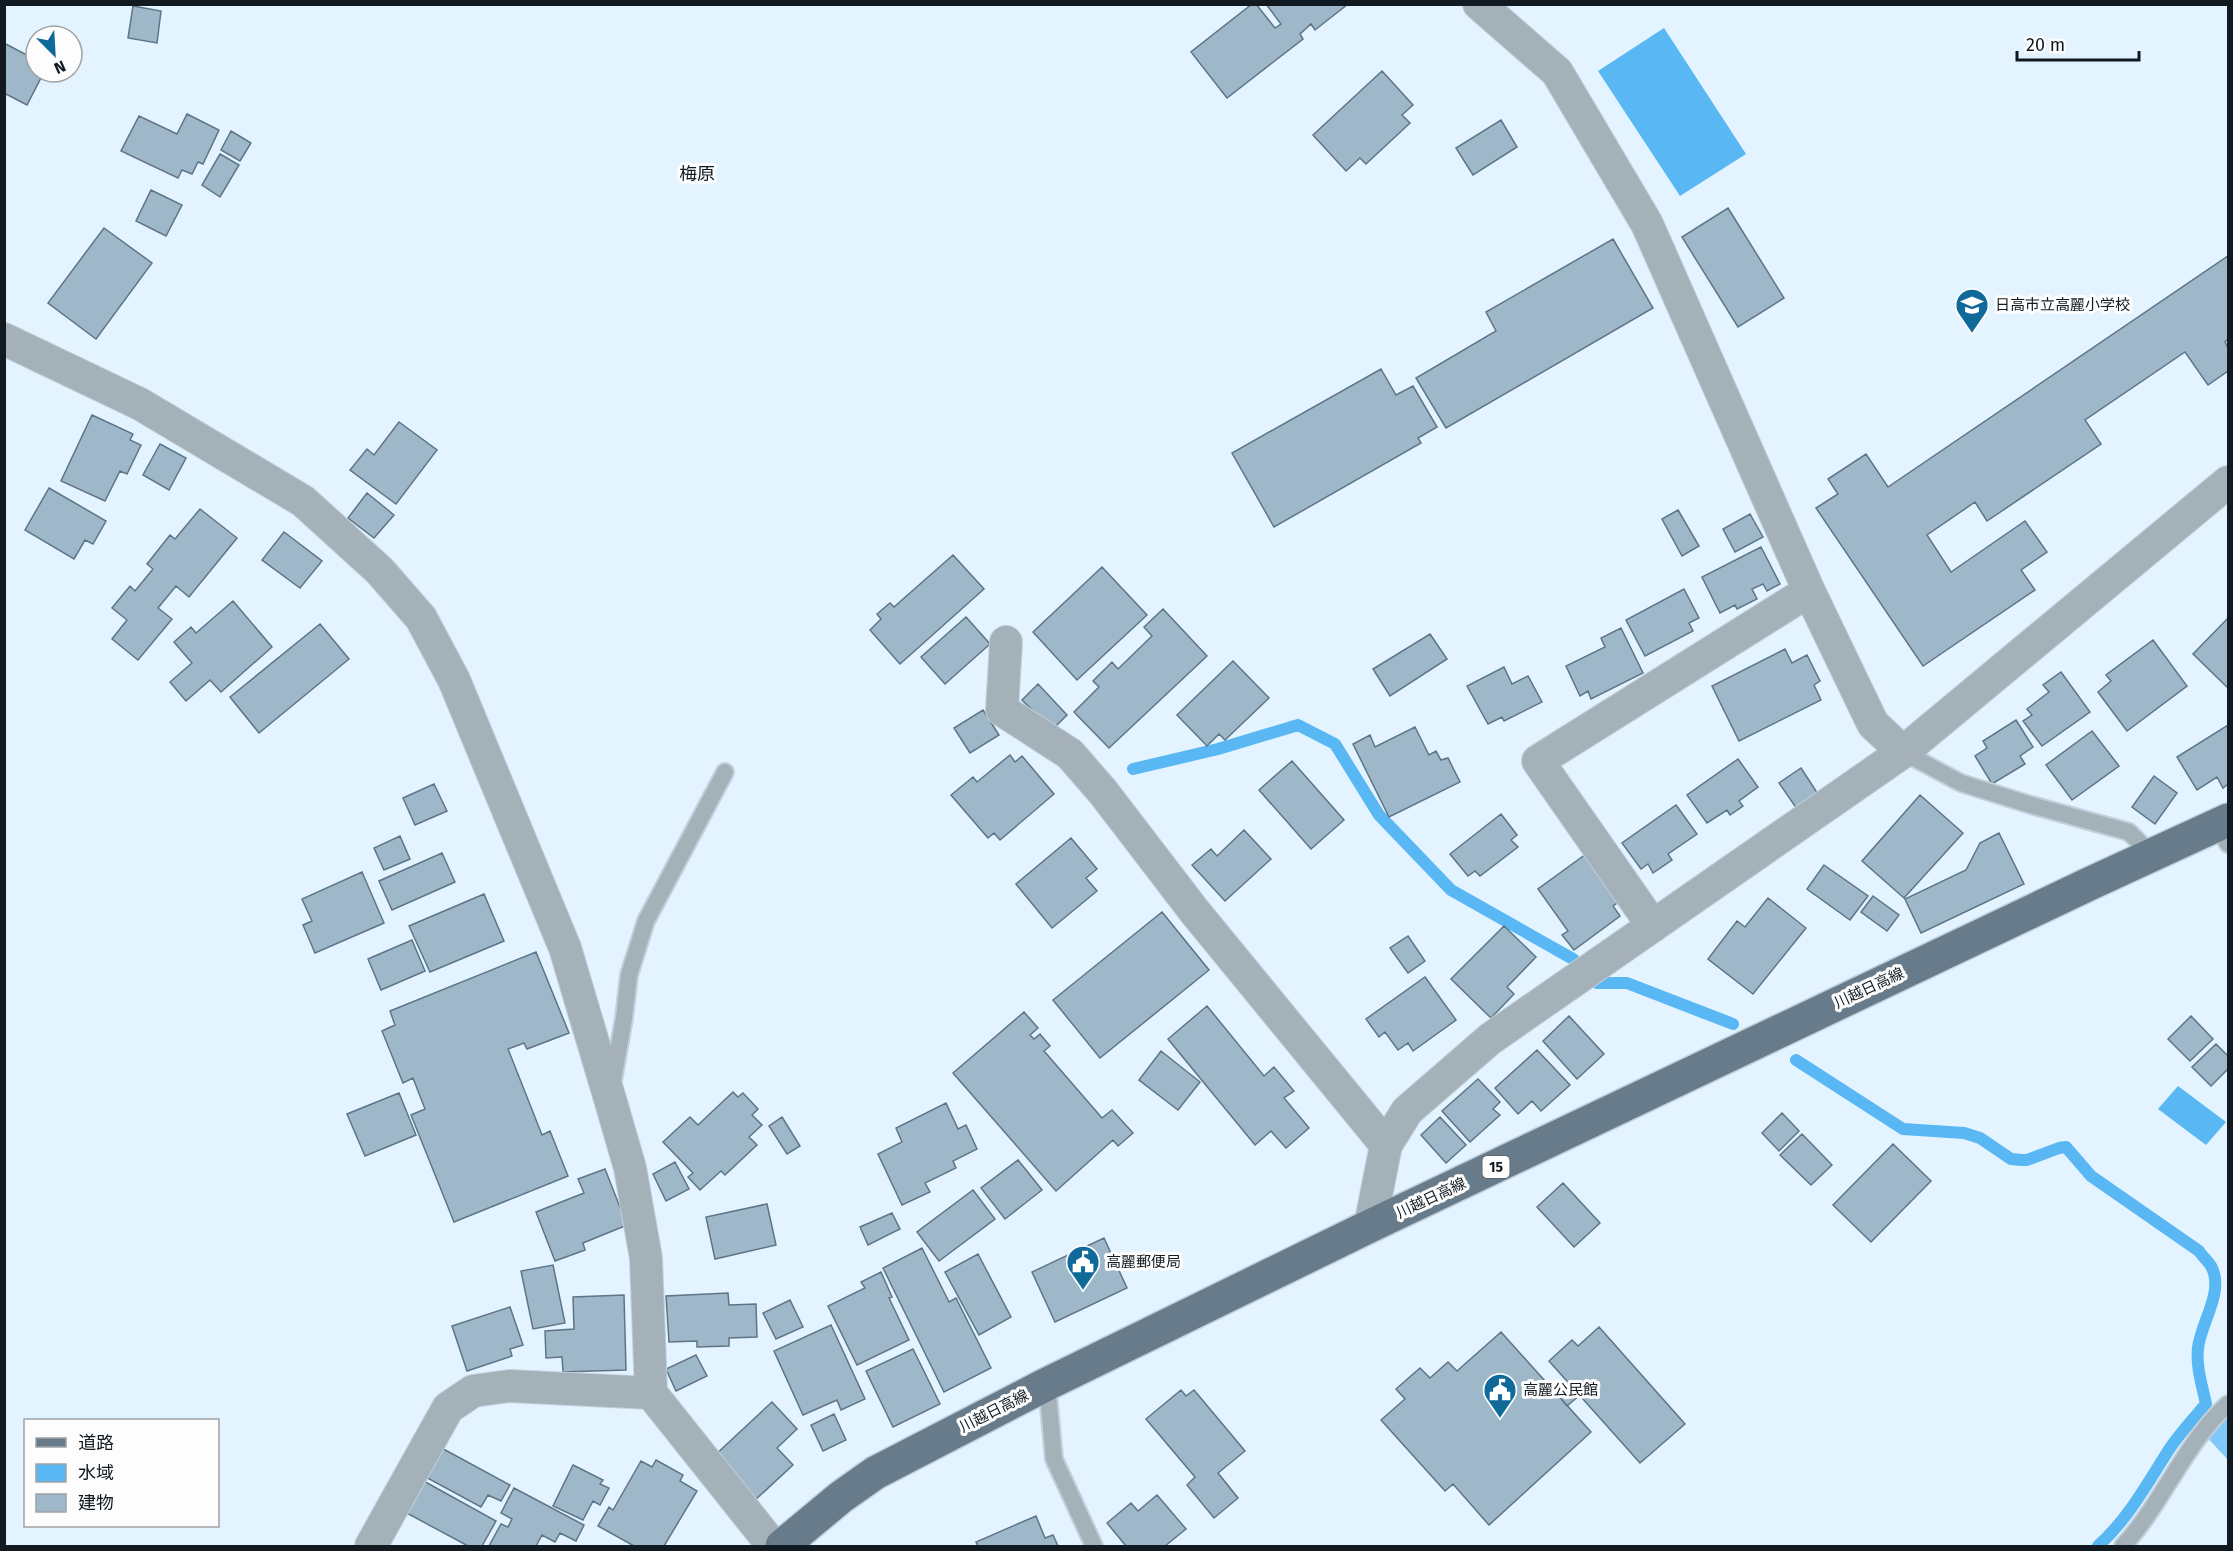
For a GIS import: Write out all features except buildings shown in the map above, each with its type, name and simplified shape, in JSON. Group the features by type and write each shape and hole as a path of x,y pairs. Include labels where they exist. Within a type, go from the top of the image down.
{"main road":[{"name":"川越日高線","path":"782,1546 841,1497 875,1473 1047,1384 1370,1226 2152,855 2225,830"}],"street":[{"path":"1479,4 1557,72 1647,224 1809,591 1874,724 1904,752"},
{"path":"4,339 140,404 303,501 380,572 421,618 454,680 565,948 610,1099 630,1168 646,1258 651,1393 773,1546"},
{"path":"1370,1226 1386,1145 1407,1110 1490,1039 1904,752 2229,482"},
{"path":"1653,926 1538,761 1809,591"},
{"path":"1006,642 1002,710 1070,754 1103,792 1195,912 1386,1145"},
{"path":"371,1546 448,1408 473,1391 509,1386 651,1393"}],"lane":[{"path":"1904,752 1961,783 2129,832 2152,855"},
{"path":"610,1099 629,975 646,921 725,772"},
{"path":"1047,1384 1054,1459 1094,1546"},
{"path":"2123,1546 2135,1533 2184,1457 2229,1404"}],"shaded area":[{"path":"2228,1417 2228,1460 2204,1434"}],"water":[{"path":"1664,28 1746,154 1680,196 1598,71"},
{"path":"2178,1086 2226,1122 2206,1145 2158,1109"}],"waterway":[{"path":"1133,769 1218,749 1298,725 1335,744 1379,815 1451,890 1573,959 1597,983 1627,983 1733,1024"},
{"path":"1796,1060 1903,1129 1964,1133 1980,1138 2011,1159 2027,1160 2066,1147 2091,1176 2199,1251 2211,1266 2215,1276 2214,1296 2198,1348 2198,1362 2206,1404 2174,1442 2129,1512 2098,1546"}],"place":[{"name":"日高市立高麗小学校","path":"1972,334"},
{"name":"高麗郵便局","path":"1083,1291"},
{"name":"高麗公民館","path":"1500,1419"}],"district":[{"name":"梅原","path":"697,174"}]}
